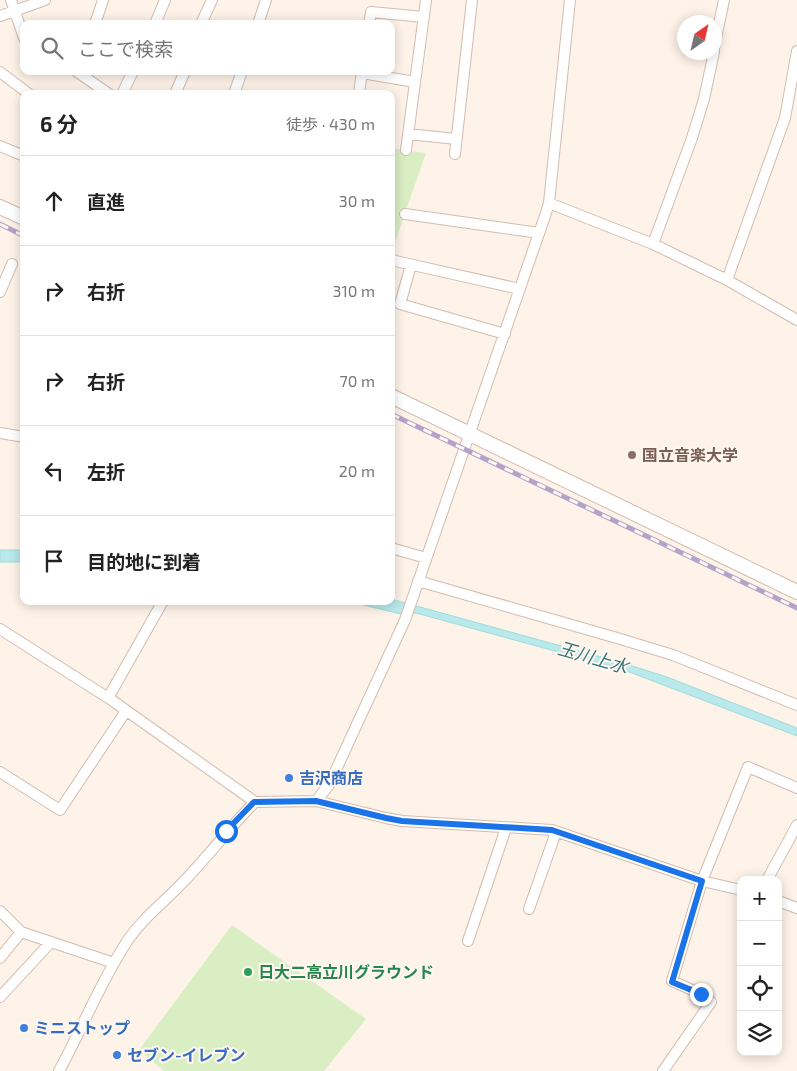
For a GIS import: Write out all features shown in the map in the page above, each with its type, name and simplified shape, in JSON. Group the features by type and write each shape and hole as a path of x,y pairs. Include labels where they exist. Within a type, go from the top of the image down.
{"street":[{"path":"11,0 20,26"},
{"path":"0,16 45,0"},
{"path":"96,20 104,0"},
{"path":"157,20 165,0"},
{"path":"203,20 212,0"},
{"path":"259,20 266,0"},
{"path":"406,150 426,0"},
{"path":"454,154 472,0"},
{"path":"316,801 329,786 405,620 549,203 570,0"},
{"path":"721,15 724,0"},
{"path":"369,20 370,12 424,17"},
{"path":"727,280 785,118 797,51"},
{"path":"652,244 692,138 704,98 712,60"},
{"path":"82,75 103,90"},
{"path":"124,90 131,75"},
{"path":"177,90 183,75"},
{"path":"235,90 241,75"},
{"path":"360,90 362,75"},
{"path":"378,75 415,82"},
{"path":"2,77 23,90"},
{"path":"408,134 456,139"},
{"path":"0,146 20,154"},
{"path":"549,203 652,244 727,280 797,320"},
{"path":"0,207 20,216"},
{"path":"404,214 539,232"},
{"path":"395,261 520,289"},
{"path":"0,292 12,264"},
{"path":"411,265 400,304 505,334"},
{"path":"395,398 797,592"},
{"path":"0,433 20,436"},
{"path":"395,549 426,558"},
{"path":"418,581 673,655 797,705"},
{"path":"108,698 161,605"},
{"path":"0,630 108,698 254,802 316,801 402,821 556,832 702,881 737,889"},
{"path":"0,772 60,810 126,711"},
{"path":"663,1071 712,1002 701,994 672,982 702,881 748,767 797,788"},
{"path":"59,1071 114,963 128,941 142,923 185,880 254,802"},
{"path":"769,876 797,825"},
{"path":"468,941 506,828"},
{"path":"528,909 556,832"},
{"path":"782,902 797,908"},
{"path":"0,911 21,932 114,963"},
{"path":"0,958 21,932"},
{"path":"0,997 51,942"}],"green space":[{"path":"395,149 426,153 395,242"},
{"name":"日大二高立川グラウンド","path":"232,925 366,1019 324,1071 164,1071 139,1050"}],"water":[{"path":"0,550 20,550 20,562 0,562"},
{"name":"玉川上水","path":"395,600 623,663 667,677 797,728 797,736 624,670 416,613 401,614 364,605 395,605"}],"railway":[{"path":"0,224 20,234"},
{"path":"395,416 797,608"}],"place":[{"name":"国立音楽大学","path":"632,455"},
{"name":"吉沢商店","path":"289,778"},
{"name":"日大二高立川グラウンド","path":"248,972"},
{"name":"ミニストップ","path":"24,1028"},
{"name":"セブン-イレブン","path":"117,1055"}],"route":[{"path":"226,831 254,802 316,801 402,821 552,830 702,881 672,982 701,994"}]}
